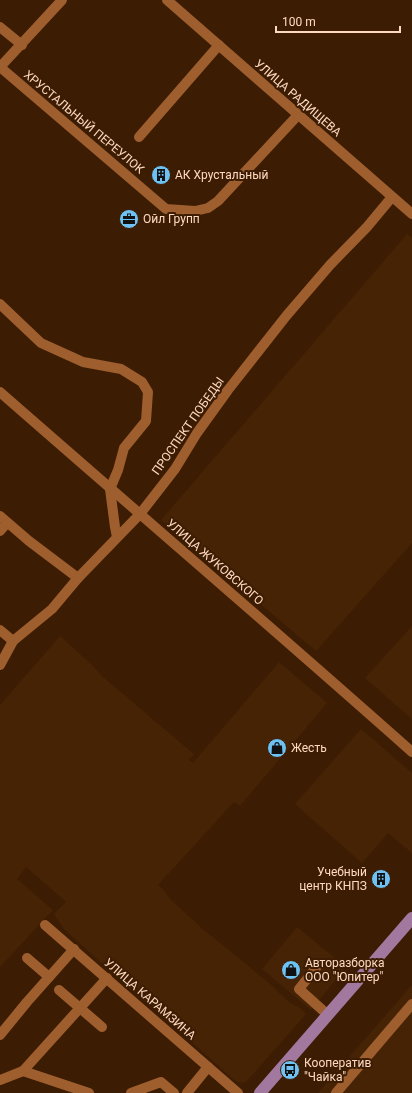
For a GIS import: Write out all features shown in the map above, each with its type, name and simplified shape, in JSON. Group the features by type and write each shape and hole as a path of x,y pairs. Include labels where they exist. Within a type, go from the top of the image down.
{"main road":[{"path":"260,1093 412,918"}],"street":[{"path":"0,67 22,45 62,0"},
{"name":"УЛИЦА РАДИЩЕВА","path":"167,0 412,214"},
{"path":"0,27 22,45"},
{"path":"139,137 219,45"},
{"name":"ХРУСТАЛЬНЫЙ ПЕРЕУЛОК","path":"0,67 166,209 195,211 208,208 218,201 298,116"},
{"name":"ПРОСПЕКТ ПОБЕДЫ","path":"0,665 13,641 52,609 78,578 140,514 175,469 197,433 228,390 287,315 392,197"},
{"path":"0,304 42,343 83,362 121,369 142,382 148,392 146,421 124,448 118,470 110,489 115,527 118,537"},
{"name":"УЛИЦА ЖУКОВСКОГО","path":"0,392 302,654 412,752"},
{"path":"0,531 4,519 29,541 78,578"},
{"path":"0,630 13,641"},
{"name":"УЛИЦА КАРАМЗИНА","path":"45,925 238,1093"},
{"path":"0,1035 74,949"},
{"path":"27,958 49,977"},
{"path":"319,964 299,989 328,1015"},
{"path":"0,1080 23,1071 107,978"},
{"path":"59,990 102,1028"},
{"path":"336,1093 412,1004"},
{"path":"187,1093 208,1067"},
{"path":"23,1071 89,1093"},
{"path":"131,1093 161,1082 174,1093"}],"shaded area":[{"path":"407,234 412,238 412,543 316,651 161,520"},
{"path":"412,626 412,719 365,678"},
{"path":"60,636 103,677 194,754 189,760 193,763 279,662 327,703 240,806 234,802 158,885 164,890 170,899 204,930 268,982 290,1003 300,1008 306,1014 246,1082 240,1083 234,1080 154,1008 143,1001 64,929 54,914 66,902 26,867 17,879 53,910 0,967 0,705"},
{"path":"361,729 412,773 412,853 388,833 362,863 295,804"},
{"path":"297,927 346,967 311,1010 262,969"},
{"path":"412,985 412,1093 318,1093"}],"place":[{"name":"АК Хрустальный","path":"161,175"},
{"name":"Ойл Групп","path":"129,219"},
{"name":"Жесть","path":"277,748"},
{"name":"Учебный центр КНПЗ","path":"381,879"},
{"name":"Авторазборка ООО \"Юпитер\"","path":"291,970"},
{"name":"Кооператив \"Чайка\"","path":"290,1070"}]}
